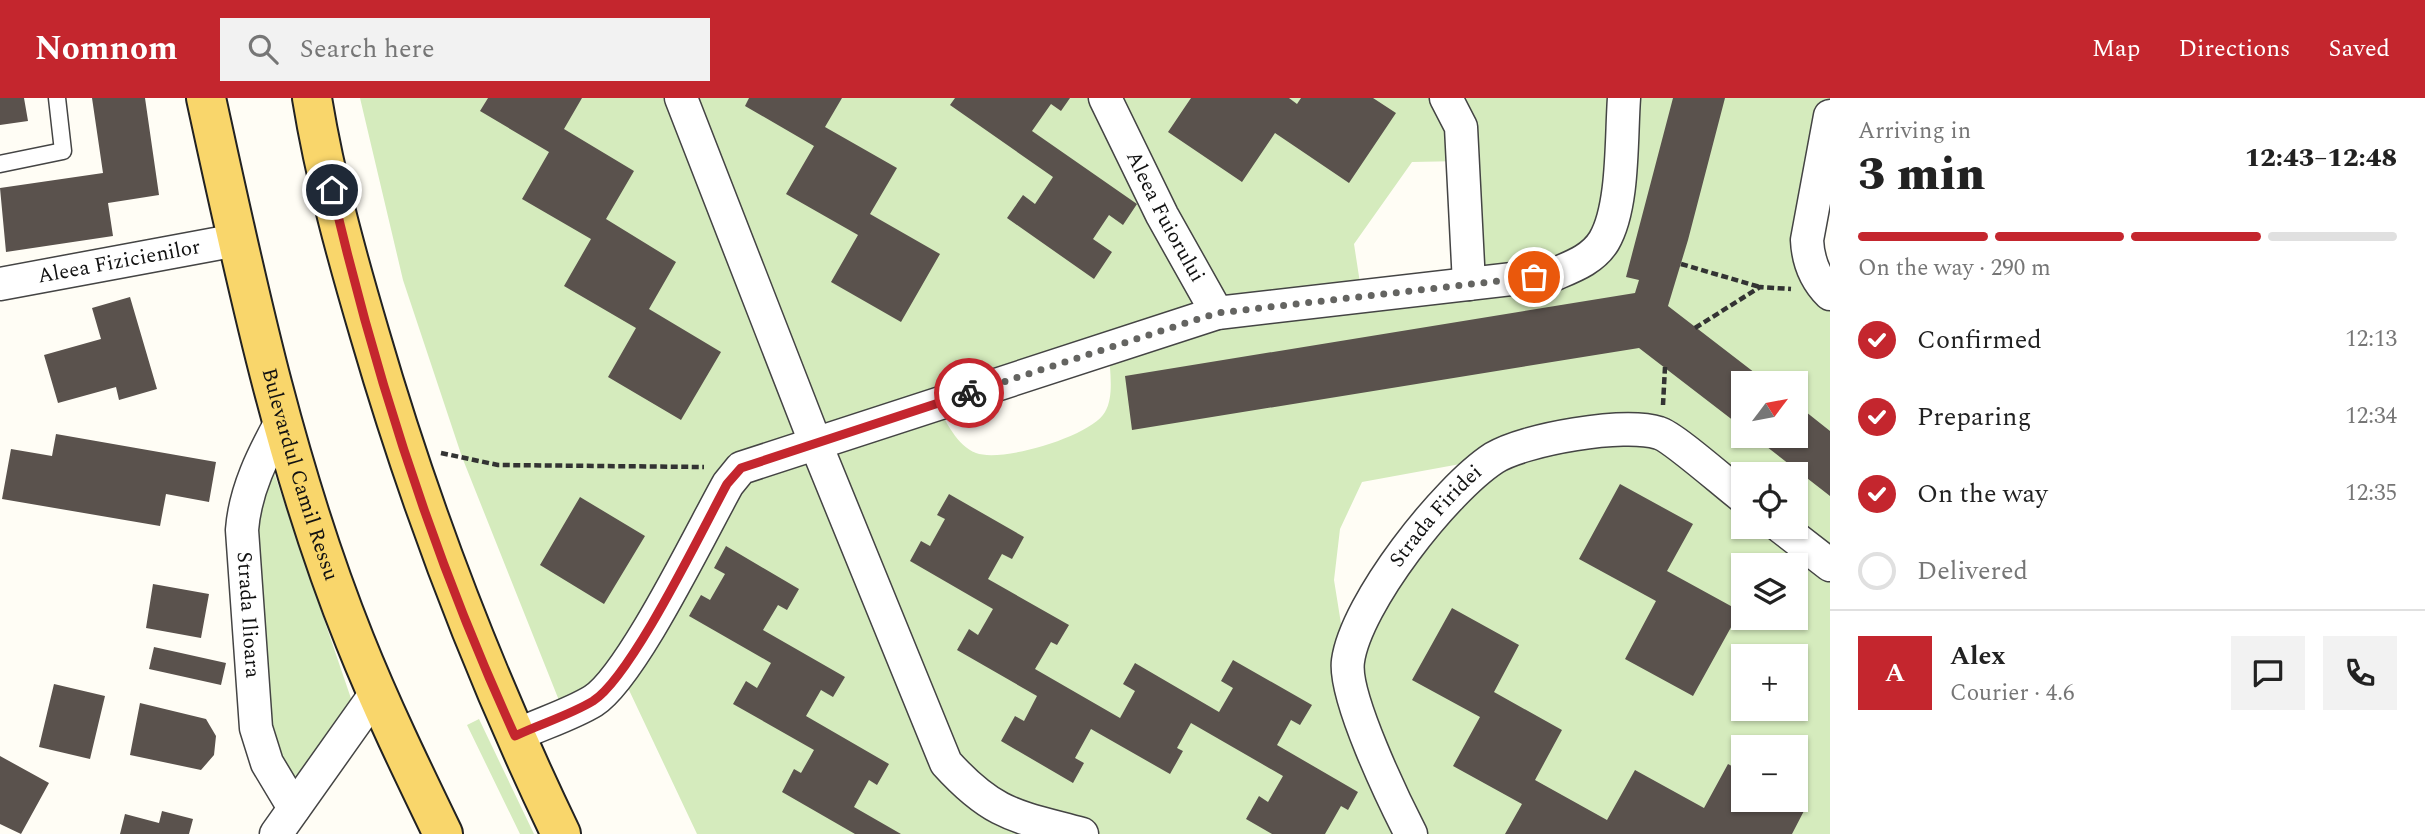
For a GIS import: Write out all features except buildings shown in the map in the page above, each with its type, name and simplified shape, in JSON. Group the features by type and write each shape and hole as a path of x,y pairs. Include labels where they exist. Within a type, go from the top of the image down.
{"main road":[{"name":"Bulevardul Camil Ressu","path":"206,98 237,240 282,420 324,553 376,693 443,834"},
{"path":"312,98 349,265 403,444 458,603 515,736 561,834"}],"street":[{"path":"681,98 815,442 946,763 972,792 1003,812 1082,834"},
{"name":"Aleea Fuiorului","path":"1105,98 1162,215 1217,313"},
{"path":"1446,98 1461,127 1469,284"},
{"path":"515,736 593,701 604,691 642,637 727,484 741,468 1217,313 1555,274 1584,262 1603,242 1615,213 1624,98"},
{"path":"1828,293 1808,256 1807,240 1830,116"},
{"name":"Aleea Fizicienilor","path":"0,284 237,240"},
{"name":"Strada Ilioara","path":"282,420 252,482 244,508 242,530 256,728 267,763 294,808"},
{"name":"Strada Firidei","path":"1411,834 1356,708 1347,663 1359,624 1402,554 1465,481 1495,458 1527,442 1635,430 1661,433"},
{"path":"1661,433 1731,488"},
{"path":"1796,539 1830,565"},
{"path":"276,834 376,693"}],"lane":[{"path":"0,164 63,150 57,98"}],"path":[{"path":"1681,264 1760,287 1828,293"},
{"path":"1695,328 1760,287"},
{"path":"1661,433 1665,367"},
{"path":"403,444 498,465 741,468"}],"green space":[{"path":"360,98 1830,98 1830,116 1808,222 1830,294 1830,834 697,834 620,671 564,713 462,457 403,280","holes":["1463,161 1469,284 1362,296 1354,244 1412,162","1109,348 1111,390 1105,412 1083,430 1045,445 1005,454 976,453 958,439 936,404","1493,458 1359,624 1347,661 1334,580 1340,529 1362,482"]},
{"path":"266,449 358,719 294,808 267,763 242,530"},
{"path":"479,719 534,834 520,834 467,725"}],"way so far":[{"path":"969,393 1217,313 1534,277"}],"route":[{"path":"332,190 349,265 403,444 458,603 515,736 593,701 604,691 642,637 727,484 741,468 969,393"}]}
